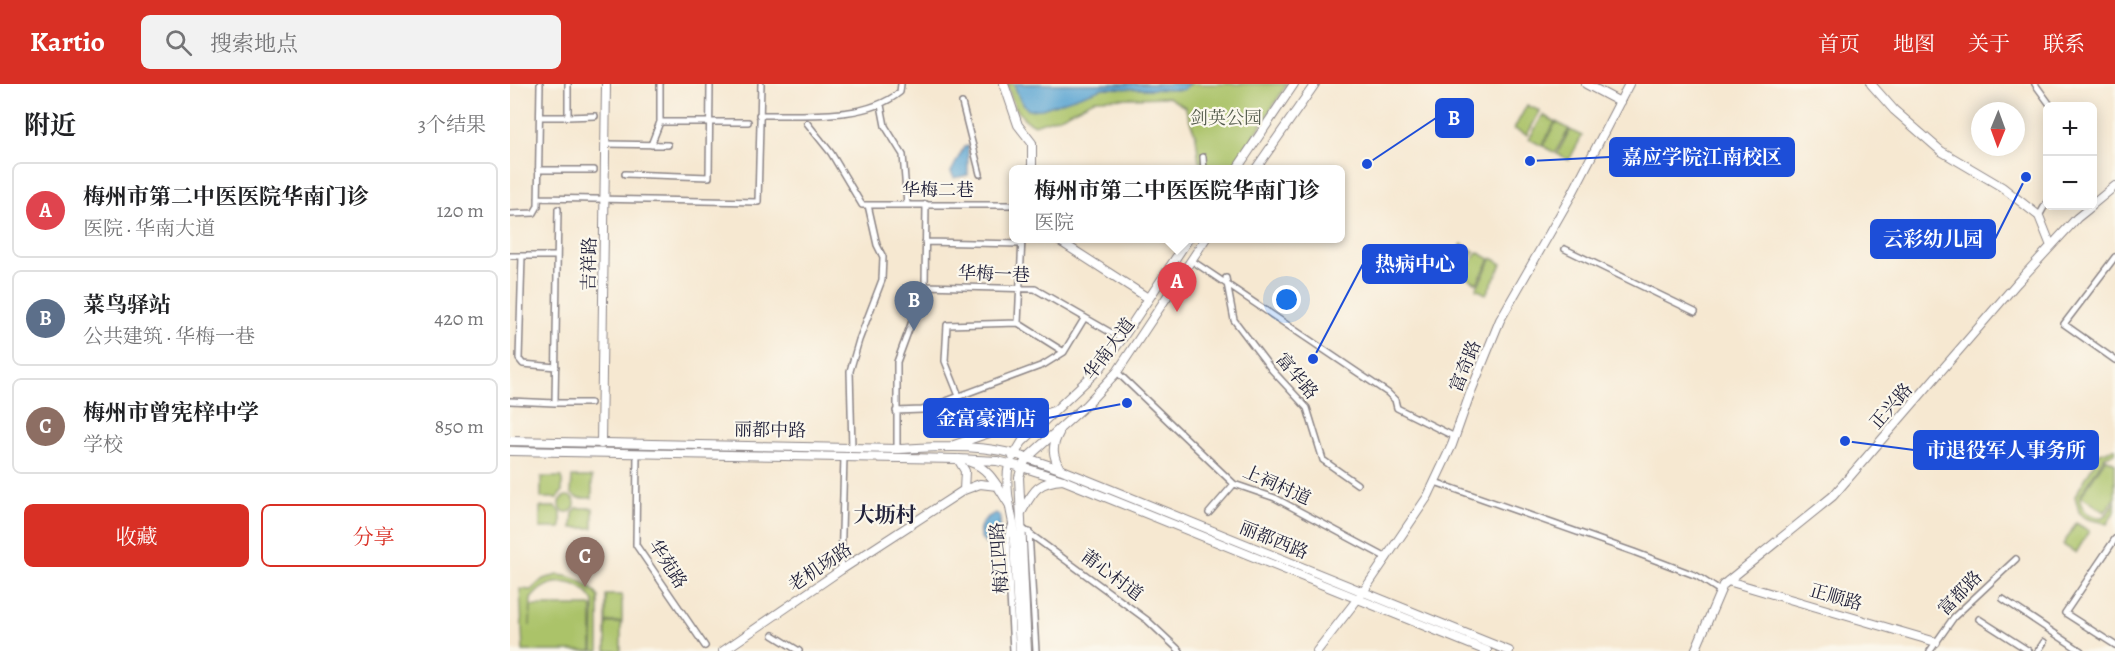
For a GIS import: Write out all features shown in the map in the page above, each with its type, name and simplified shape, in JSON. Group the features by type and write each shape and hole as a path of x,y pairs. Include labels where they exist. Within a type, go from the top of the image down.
{"main road":[{"path":"1239,165 1294,84"},
{"path":"1259,165 1316,84"},
{"name":"华南大道","path":"1009,464 1023,442 1101,367 1186,243"},
{"name":"华南大道","path":"1022,467 1028,458 1117,372 1203,243"},
{"path":"951,446 1059,409"},
{"path":"1060,469 1053,453 1057,436 1064,425"},
{"name":"丽都中路","path":"510,441 897,449 951,446 1004,451 1028,458"},
{"name":"丽都中路","path":"510,451 958,459 1022,467"},
{"path":"958,459 982,467 1009,504"},
{"path":"1022,511 1042,483 1063,480"}],"street":[{"path":"510,214 534,213 538,206 540,84"},
{"path":"568,84 568,117"},
{"name":"吉祥路","path":"601,444 606,84"},
{"path":"651,145 660,122 660,84"},
{"path":"625,174 709,177 710,84"},
{"path":"538,198 758,202 761,84"},
{"path":"759,115 841,112 872,108 881,105 900,92 901,84"},
{"path":"1004,84 1018,125 1032,143 1032,165"},
{"path":"1586,84 1620,102"},
{"name":"富奇路","path":"1317,651 1363,592 1428,496 1455,437 1500,320 1572,194 1629,84"},
{"path":"1871,84 1894,111 1941,151 2002,187 2040,216 2051,246"},
{"path":"2035,84 2048,102"},
{"path":"962,103 980,174"},
{"path":"881,105 885,126 903,155 907,204"},
{"path":"540,117 595,117"},
{"path":"660,122 748,122"},
{"path":"807,123 831,153 865,205 883,257 882,280 850,371 852,448"},
{"path":"606,144 668,145"},
{"path":"1203,157 1204,165"},
{"path":"538,170 594,170"},
{"name":"正兴路","path":"2097,201 2115,186"},
{"path":"897,449 897,362 924,286 926,204"},
{"name":"华梅二巷","path":"865,205 1009,205"},
{"path":"555,403 558,209"},
{"path":"2040,216 2043,210"},
{"name":"正兴路","path":"1695,651 1720,591 1728,581 1833,496 2051,246 2086,210"},
{"path":"925,242 1009,241"},
{"path":"1018,323 1021,243"},
{"path":"1063,243 1148,298"},
{"path":"1565,249 1695,312"},
{"path":"510,256 557,256"},
{"path":"522,256 519,358 523,364 556,367"},
{"path":"2115,256 2064,324 2115,360"},
{"path":"1191,260 1388,393 1395,400 1397,408 1455,437"},
{"name":"富华路","path":"1226,278 1234,320 1272,370 1307,408 1323,460 1357,484"},
{"name":"华梅一巷","path":"924,286 1035,289 1122,339"},
{"path":"896,411 922,410 1043,365 1064,352 1084,319"},
{"path":"959,396 945,361 947,325 1018,323 1064,352"},
{"name":"上祠村道","path":"1117,372 1234,483 1275,498 1387,558"},
{"path":"510,401 590,403"},
{"name":"华苑路","path":"637,453 636,545 705,646"},
{"path":"841,570 844,456"},
{"name":"丽都西路","path":"1028,458 1509,651"},
{"path":"958,459 965,471 964,490 980,484 997,486"},
{"name":"梅江四路","path":"1009,464 1007,473 1013,523 1020,651"},
{"name":"丽都西路","path":"1022,467 1063,480 1481,650"},
{"name":"梅江四路","path":"1022,467 1019,477 1026,530 1027,651"},
{"path":"1435,482 1697,576 1720,591"},
{"path":"1209,513 1234,483"},
{"name":"老机场路","path":"723,651 841,570 964,490"},
{"path":"1013,523 1007,537 1013,651"},
{"path":"1026,530 1036,651"},
{"name":"莆心村道","path":"1026,530 1147,620 1180,651"},
{"path":"2115,539 2065,613 2115,645"},
{"name":"富都路","path":"1930,651 1954,617 2016,559"},
{"name":"正顺路","path":"1728,581 1936,642"},
{"path":"2003,599 2081,651"},
{"path":"1979,620 2029,651"},
{"path":"773,634 799,651"},
{"path":"2038,651 2044,642"}],"green space":[{"name":"剑英公园","path":"1007,84 1287,84 1236,165 1207,165 1199,162 1196,137 1185,107 1168,97 1096,99 1062,116 1034,125 1023,118 1013,102"},
{"path":"1527,105 1540,111 1527,135 1514,129"},
{"path":"1543,115 1555,122 1542,146 1529,139"},
{"path":"1556,122 1569,129 1555,153 1543,146"},
{"path":"1570,130 1582,136 1569,160 1557,154"},
{"path":"1462,244 1474,251 1461,275 1449,268"},
{"path":"1477,252 1490,259 1477,283 1464,276"},
{"path":"1492,258 1502,264 1486,294 1476,289"},
{"path":"2115,448 2115,453 2105,456 2080,496 2084,509 2097,517 2107,514 2115,501 2115,511 2107,524 2083,516 2079,512 2075,496 2100,453"},
{"path":"2106,458 2115,463 2115,497 2105,512 2081,496"},
{"path":"541,477 562,477 562,492 557,498 541,498"},
{"path":"572,477 592,477 592,498 577,498 571,493"},
{"path":"567,496 573,498 575,504 573,510 567,512 561,510 559,504 561,498"},
{"path":"540,507 555,507 561,512 561,528 540,528"},
{"path":"577,508 593,508 593,528 572,528 573,513"},
{"path":"2076,523 2089,531 2076,553 2063,545"},
{"path":"558,575 581,581 599,597 599,651 593,651 594,602 580,588 563,582 546,586 531,599 530,626 531,606 592,606 592,651 523,651 520,589 531,590 543,579"},
{"path":"606,595 622,595 622,622 606,622"},
{"path":"606,623 621,623 621,651 606,651"}],"water":[{"path":"1014,84 1190,84 1182,90 1103,88 1042,109 1028,110 1019,98"},
{"path":"968,146 968,175 954,178 951,172 964,147"},
{"path":"996,513 1000,516 1001,551 986,544 980,534 983,522"}],"place":[{"name":"嘉应学院江南校区","path":"1530,161"},
{"name":"B","path":"1367,164"},
{"name":"云彩幼儿园","path":"2026,177"},
{"name":"梅州市第二中医医院华南门诊","path":"1177,312"},
{"name":"菜鸟驿站","path":"914,331"},
{"name":"热病中心","path":"1313,359"},
{"name":"金富豪酒店","path":"1127,403"},
{"name":"市退役军人事务所","path":"1845,441"},
{"name":"梅州市曾宪梓中学","path":"585,587"}],"district":[{"name":"大坜村","path":"885,515"}]}
